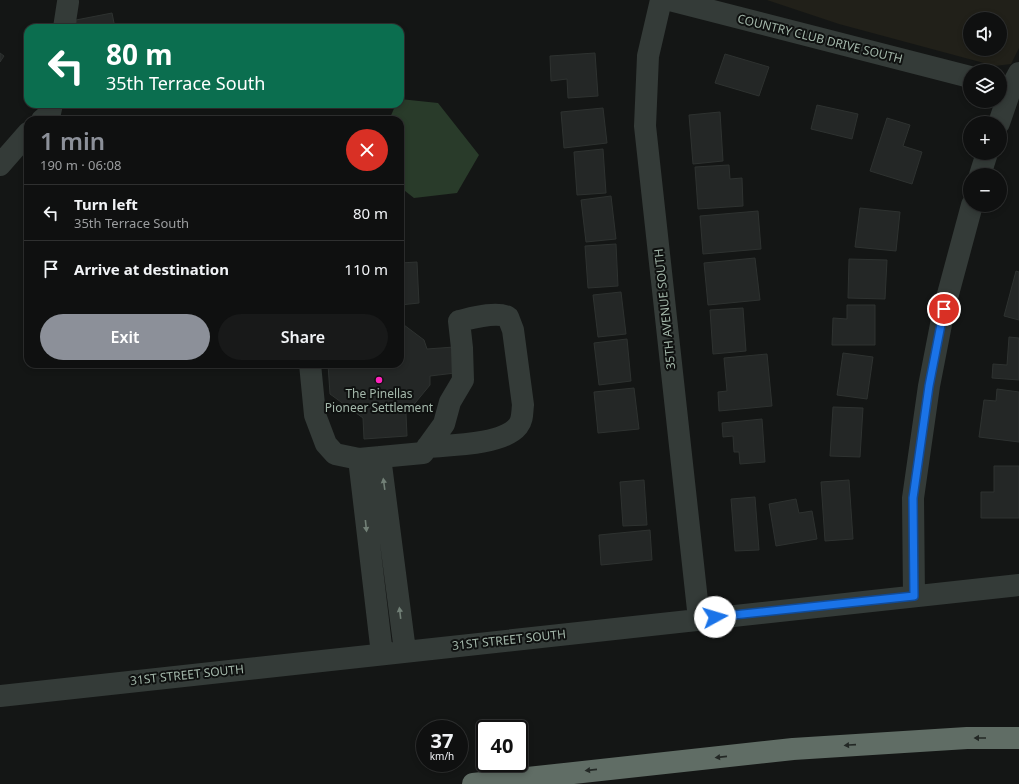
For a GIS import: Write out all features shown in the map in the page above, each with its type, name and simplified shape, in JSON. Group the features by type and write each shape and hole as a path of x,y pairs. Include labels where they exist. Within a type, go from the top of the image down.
{"highway":[{"path":"473,784 793,749 967,738 1019,738"}],"street":[{"name":"35TH AVENUE SOUTH","path":"661,0 648,56 645,126 700,619"},
{"name":"COUNTRY CLUB DRIVE SOUTH","path":"670,0 963,75"},
{"path":"65,24 68,2"},
{"path":"1000,116 1010,82"},
{"path":"0,165 24,138"},
{"path":"914,596 913,498 929,386 944,309 970,212"},
{"path":"310,368 316,415 326,444 335,454 369,458 423,452 444,424 450,402 463,380 460,322 475,317 503,315 508,317 513,330 523,405 522,417 519,425 512,431 478,443 427,447"},
{"path":"369,458 405,651"},
{"path":"369,458 382,654"},
{"name":"31ST STREET SOUTH","path":"0,696 1019,585"}],"shaded area":[{"path":"767,0 1019,0 1019,48 1011,64 988,64 839,24"},
{"path":"404,99 438,103 479,155 457,193 414,198 404,190 404,116 391,116 394,108 404,108"}],"building":[{"path":"112,13 114,24 77,24 76,20"},
{"path":"0,53 4,56 0,62"},
{"path":"595,53 598,96 568,98 567,79 551,81 550,56"},
{"path":"725,54 769,67 759,96 715,83"},
{"path":"817,105 858,114 852,139 811,129"},
{"path":"603,108 607,143 564,148 561,112"},
{"path":"720,112 723,161 693,164 689,115"},
{"path":"887,118 910,125 903,146 922,152 912,184 870,171"},
{"path":"603,149 606,193 577,195 574,152"},
{"path":"729,165 730,179 742,178 743,206 698,209 695,167"},
{"path":"611,196 616,239 586,242 581,200"},
{"path":"860,208 900,212 896,251 855,247"},
{"path":"758,211 761,249 703,254 700,216"},
{"path":"616,244 618,286 588,288 585,246"},
{"path":"755,258 760,300 708,305 704,263"},
{"path":"849,259 887,260 885,299 848,298"},
{"path":"417,262 419,303 404,305 404,263"},
{"path":"1016,271 1019,272 1019,320 1004,316"},
{"path":"621,292 626,334 598,337 593,295"},
{"path":"847,305 875,305 875,345 832,345 833,318 847,319"},
{"path":"743,308 746,351 713,354 710,310"},
{"name":"The Pinellas Pioneer Settlement","path":"404,325 424,340 427,349 454,347 455,373 430,376 430,385 406,414 407,436 364,439 363,418 330,394 328,368 404,368"},
{"path":"1009,337 1019,338 1019,380 992,378 993,364 1007,365"},
{"path":"627,339 631,381 599,385 594,343"},
{"path":"843,353 873,357 867,399 837,395"},
{"path":"767,354 772,406 719,411 718,392 727,391 724,358"},
{"path":"634,388 639,429 598,433 594,392"},
{"path":"997,389 1019,392 1019,442 979,437 984,400 996,401"},
{"path":"833,407 863,408 860,457 830,456"},
{"path":"762,419 765,462 740,464 739,452 734,452 733,436 723,437 722,423"},
{"path":"994,466 1019,466 1019,518 981,518 981,492 994,492"},
{"path":"644,480 647,525 623,526 620,482"},
{"path":"849,480 853,539 825,541 821,482"},
{"path":"755,497 759,550 735,551 731,499"},
{"path":"796,499 799,513 812,511 817,539 776,546 769,504"},
{"path":"650,530 652,560 601,565 599,535"}],"place":[{"name":"The Pinellas Pioneer Settlement","path":"379,380"}],"route":[{"path":"715,617 914,596 913,498 929,386 944,309"}]}
